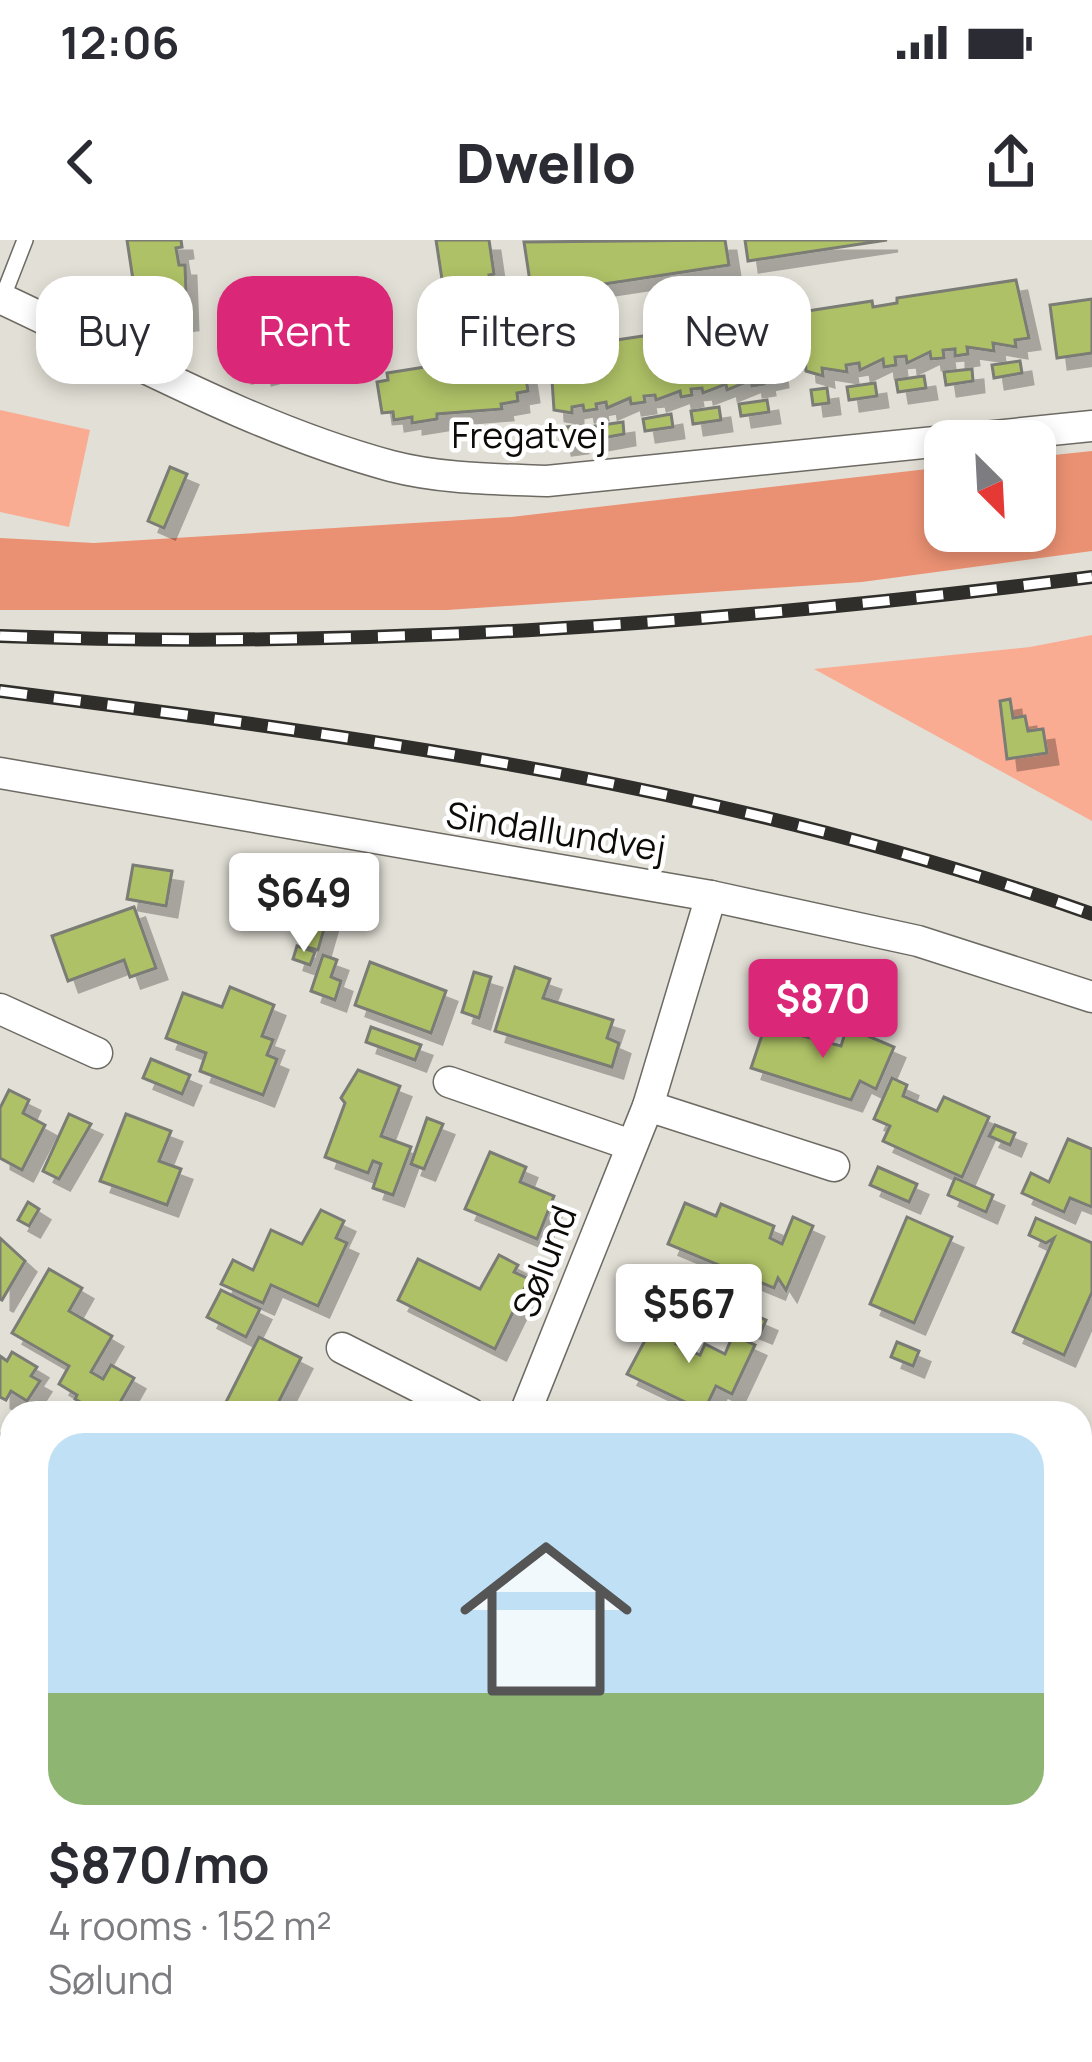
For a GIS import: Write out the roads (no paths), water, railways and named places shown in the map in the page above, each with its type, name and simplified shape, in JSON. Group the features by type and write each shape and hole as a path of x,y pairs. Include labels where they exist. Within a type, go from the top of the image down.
{"street":[{"name":"Fregatvej","path":"1,298 330,447 395,467 462,478 547,481 1092,426"},
{"name":"Sindallundvej","path":"0,773 711,896 918,941 1092,997"},
{"name":"Sølund","path":"537,1401 648,1106 711,896"},
{"path":"0,1009 97,1053"},
{"path":"449,1082 631,1145"},
{"path":"648,1106 834,1166"},
{"path":"342,1348 446,1401"}],"lane":[{"path":"1,298 25,240"}],"railway":[{"path":"0,636 274,639 548,629 820,608 1092,577"},
{"path":"0,691 416,749 687,799 956,869 1092,914"}]}
